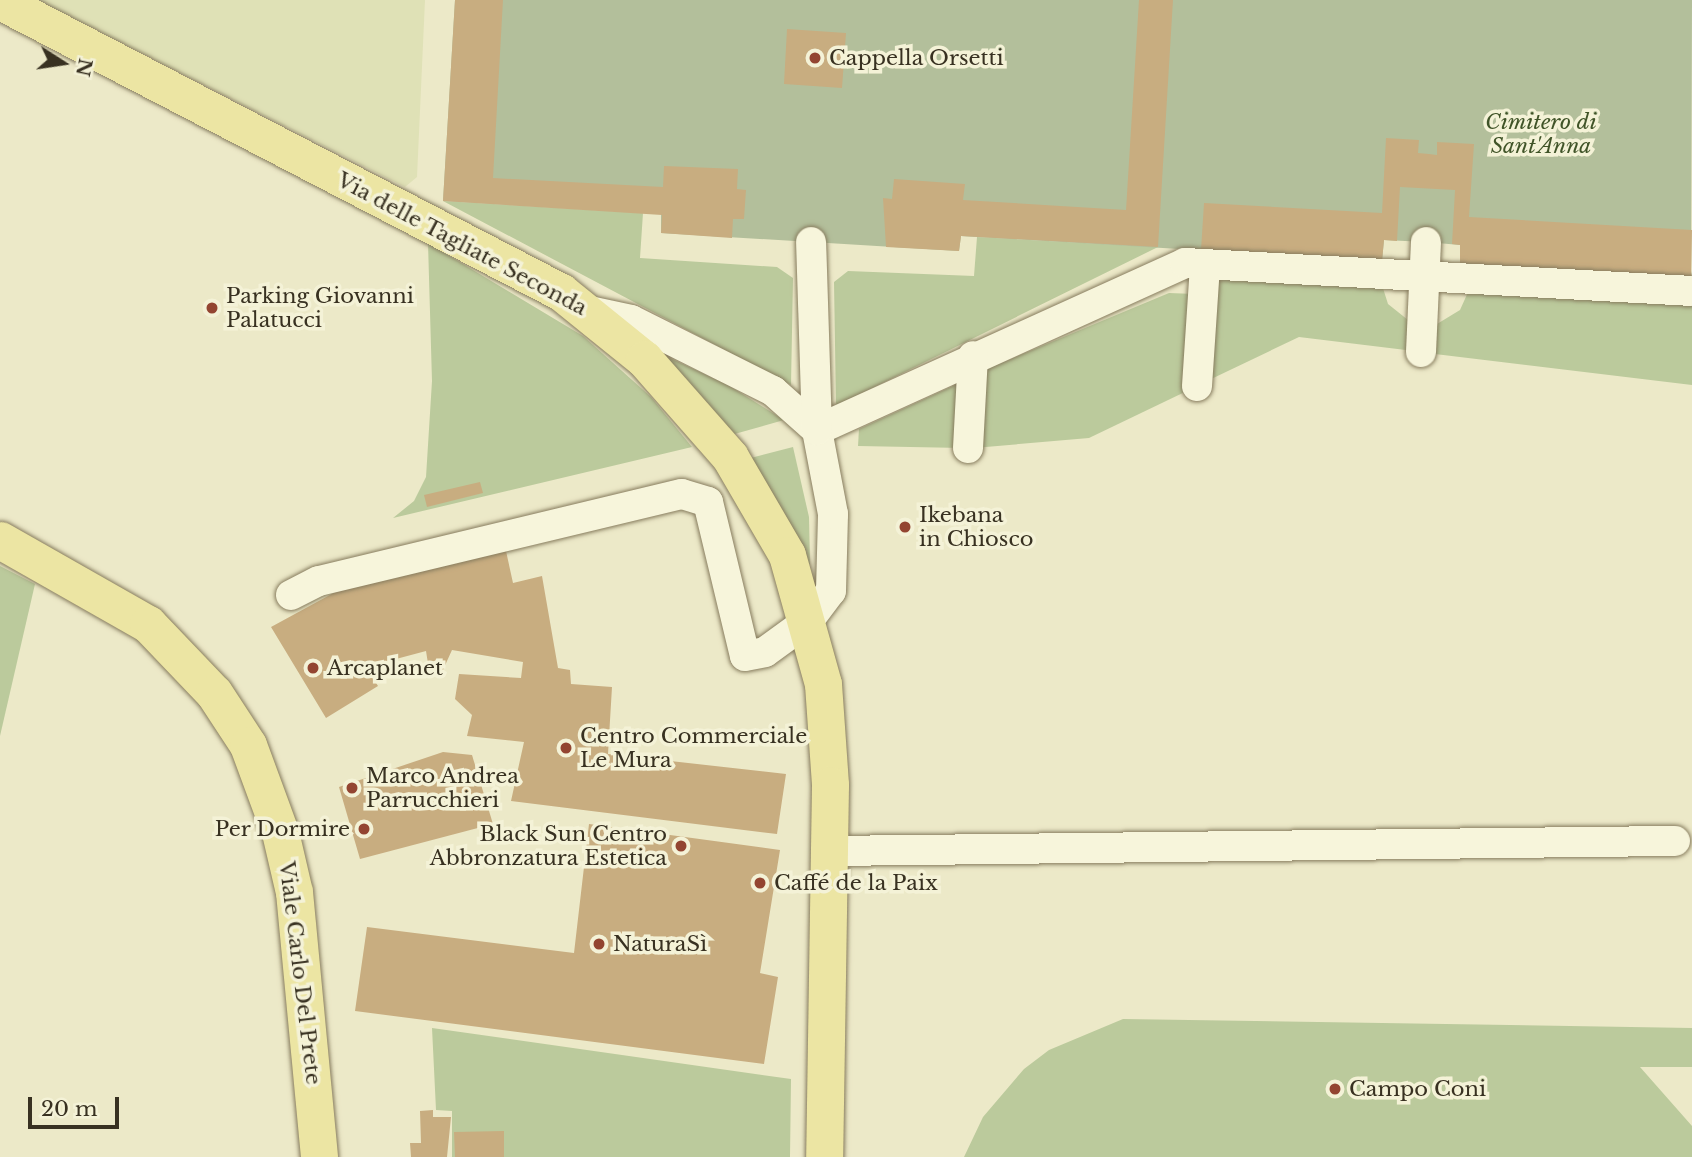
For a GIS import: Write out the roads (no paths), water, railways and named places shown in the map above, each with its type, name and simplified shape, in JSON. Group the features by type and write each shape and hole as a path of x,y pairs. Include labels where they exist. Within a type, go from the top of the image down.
{"main road":[{"name":"Via delle Tagliate Seconda","path":"0,1 589,311 668,383 730,457 776,530 808,620 828,721 829,851 824,1157"},
{"name":"Viale Carlo Del Prete","path":"0,540 148,624 214,693 248,745 280,832 294,892 319,1157"}],"lane":[{"path":"291,595 319,581 682,494 708,502 745,656 765,652 808,620 831,592 832,514 817,430 811,242"},
{"path":"1421,352 1426,243"},
{"path":"817,430 973,356 1185,263 1692,291"},
{"path":"1197,386 1205,264"},
{"path":"589,311 631,320 773,391 817,430"},
{"path":"968,448 973,356"},
{"path":"829,851 1675,841"}],"place":[{"name":"Cappella Orsetti","path":"815,58"},
{"name":"Parking Giovanni Palatucci","path":"212,308"},
{"name":"Ikebana in Chiosco","path":"905,527"},
{"name":"Arcaplanet","path":"313,668"},
{"name":"Centro Commerciale Le Mura","path":"566,748"},
{"name":"Marco Andrea Parrucchieri","path":"352,788"},
{"name":"Per Dormire","path":"364,829"},
{"name":"Black Sun Centro Abbronzatura Estetica","path":"681,846"},
{"name":"Caffé de la Paix","path":"760,883"},
{"name":"NaturaSì","path":"599,944"},
{"name":"Campo Coni","path":"1335,1089"}],"park label":[{"name":"Cimitero di Sant'Anna","path":"1541,134"}]}
